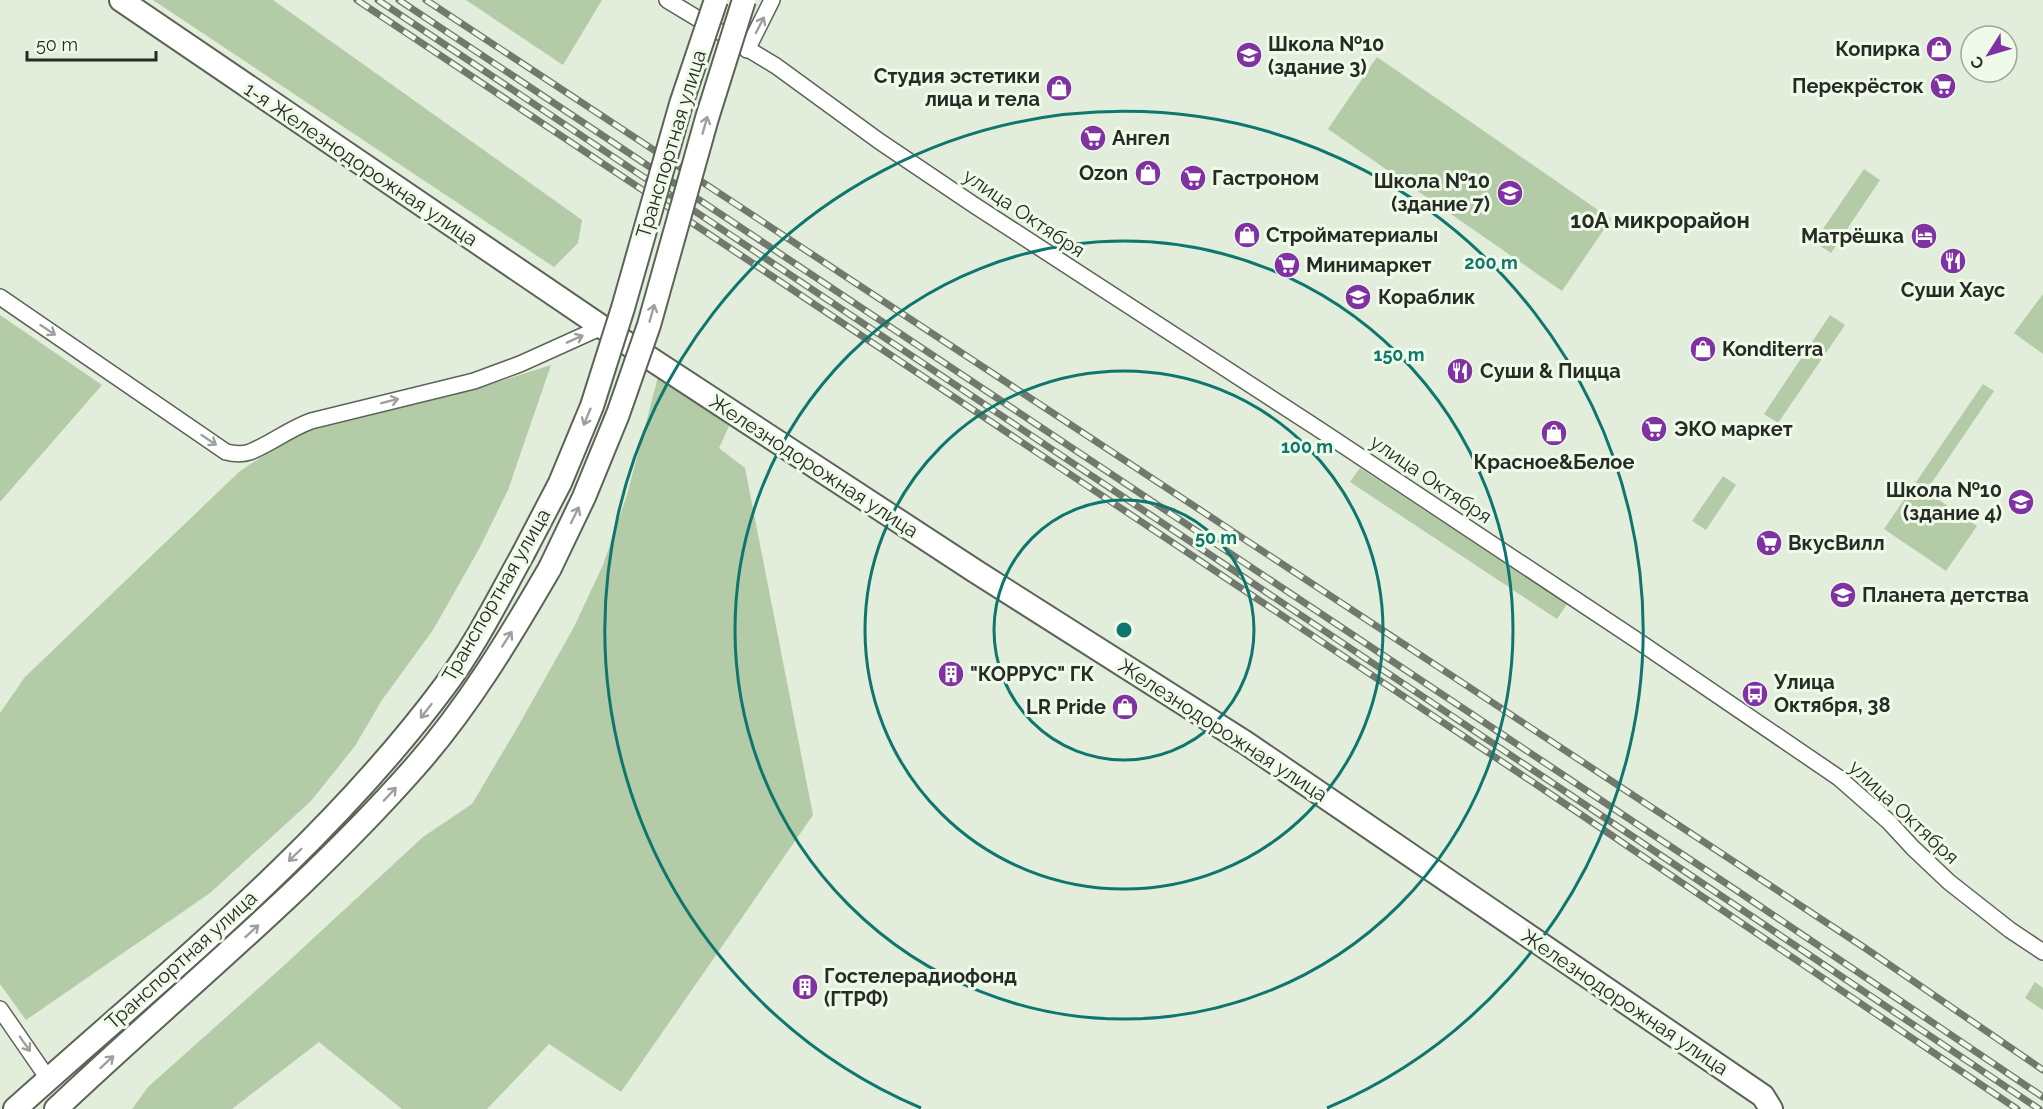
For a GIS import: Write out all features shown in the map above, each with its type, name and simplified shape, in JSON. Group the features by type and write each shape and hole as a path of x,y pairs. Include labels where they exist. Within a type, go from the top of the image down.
{"street":[{"name":"1-я Железнодорожная улица","path":"121,0 602,327"},
{"name":"улица Октября","path":"667,0 776,66 879,141 974,205 1317,428 1629,635 1839,778 1888,820 1912,848 1949,882 2010,930 2043,952"},
{"name":"Транспортная улица","path":"15,1109 262,887 329,822 396,749 446,685 483,626 523,554 560,483 592,406 623,308 681,104 716,0"},
{"name":"Транспортная улица","path":"63,1106 278,908 350,837 416,766 469,698 517,623 550,567 584,497 618,414 649,325 707,118 744,0"},
{"path":"747,50 772,0"},
{"path":"0,297 226,452 237,454 249,452 293,427 311,421 474,381 520,364 602,327"},
{"name":"Железнодорожная улица","path":"602,327 966,565 1246,743 1763,1096 1771,1109"},
{"path":"0,1009 49,1080 63,1106"}],"green space":[{"path":"153,0 273,0 582,220 578,243 554,267"},
{"path":"466,0 602,0 563,65"},
{"path":"1377,57 1611,219 1562,291 1328,129"},
{"path":"1864,169 1880,180 1831,253 1814,242"},
{"path":"2043,294 2043,354 2014,333"},
{"path":"0,315 102,385 0,502"},
{"path":"1830,315 1845,325 1778,423 1764,414"},
{"path":"551,365 508,490 479,549 433,630 382,700 355,746 311,801 210,893 26,1020 0,984 0,713 25,677 240,471 297,434 482,387"},
{"path":"658,377 730,424 719,448 745,468 813,815 621,1092 549,1044 487,1109 402,1109 319,1042 232,1109 132,1109 148,1087 423,837 472,804 574,627 603,565 627,495"},
{"path":"1983,384 1994,391 1926,491 1977,526 1946,571 1884,529"},
{"path":"1360,468 1567,604 1557,619 1350,482"},
{"path":"1723,476 1736,485 1706,530 1692,521"},
{"path":"2035,982 2043,988 2043,1010 2025,998"}],"railway":[{"path":"357,0 1543,789 2017,1109"},
{"path":"378,0 2039,1109"},
{"path":"399,0 2043,1097"},
{"path":"426,0 1865,948 2043,1070"}],"place":[{"name":"Копирка","path":"1939,49"},
{"name":"Школа №10 (здание 3)","path":"1249,55"},
{"name":"Перекрёсток","path":"1943,86"},
{"name":"Студия эстетики лица и тела","path":"1059,88"},
{"name":"Ангел","path":"1093,138"},
{"name":"Ozon","path":"1148,173"},
{"name":"Гастроном","path":"1193,178"},
{"name":"Школа №10 (здание 7)","path":"1510,193"},
{"name":"Стройматериалы","path":"1247,235"},
{"name":"Матрёшка","path":"1924,236"},
{"name":"Суши Хаус","path":"1953,261"},
{"name":"Минимаркет","path":"1287,265"},
{"name":"Кораблик","path":"1358,297"},
{"name":"Konditerra","path":"1703,349"},
{"name":"Суши & Пицца","path":"1460,371"},
{"name":"ЭКО маркет","path":"1654,429"},
{"name":"Красное&Белое","path":"1554,433"},
{"name":"Школа №10 (здание 4)","path":"2021,502"},
{"name":"ВкусВилл","path":"1769,543"},
{"name":"Планета детства","path":"1843,595"},
{"name":"\"КОРРУС\" ГК","path":"951,674"},
{"name":"Улица Октября, 38","path":"1755,694"},
{"name":"LR Pride","path":"1125,707"},
{"name":"Гостелерадиофонд (ГТРФ)","path":"805,987"}],"district":[{"name":"10А микрорайон","path":"1660,220"}]}
